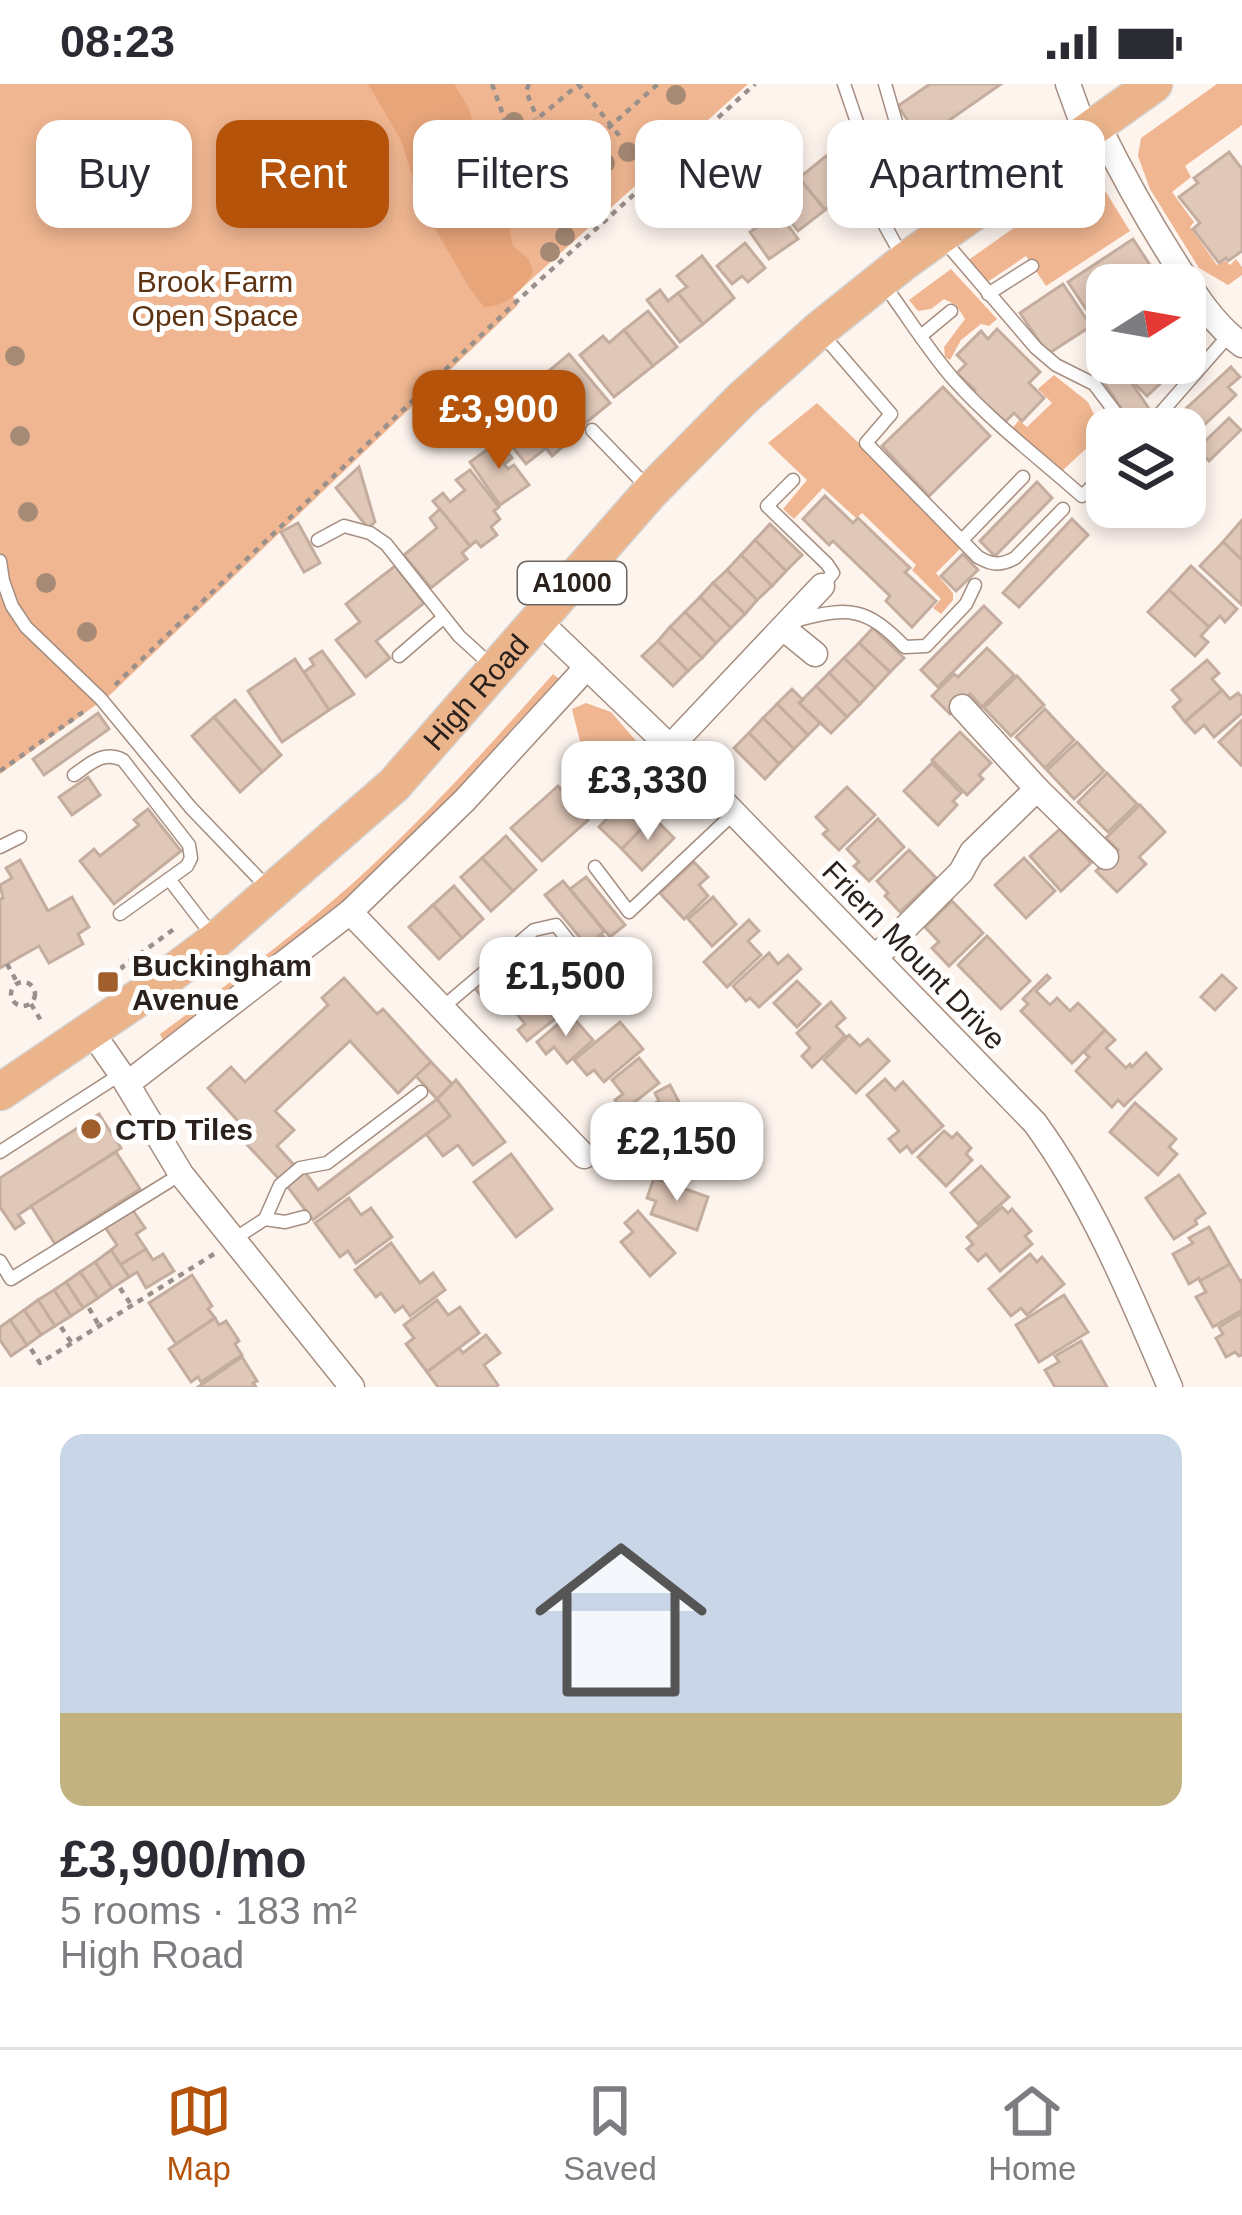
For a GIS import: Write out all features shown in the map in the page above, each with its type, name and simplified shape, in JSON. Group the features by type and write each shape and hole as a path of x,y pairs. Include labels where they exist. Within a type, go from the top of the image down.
{"main road":[{"name":"High Road","path":"1101,120 1154,84"},
{"name":"High Road","path":"0,1092 216,940 394,785 651,491 742,399 819,330 951,228"}],"street":[{"path":"1068,84 1087,120"},
{"path":"1105,150 1199,299 1231,333"},
{"path":"670,747 822,586"},
{"name":"Friern Mount Drive","path":"539,621 670,747 1035,1123 1058,1155 1133,1301 1170,1387"},
{"path":"786,625 815,654"},
{"name":"High Road","path":"124,1079 350,912 465,800 587,667"},
{"path":"962,707 1106,857"},
{"path":"875,958 1037,789"},
{"path":"350,912 584,1156"},
{"path":"92,1031 181,1174 352,1387"}],"lane":[{"path":"844,84 892,271 922,334 951,377 987,416 1082,496 1086,492"},
{"path":"885,84 918,197 940,236 1036,348 1094,384 1112,408"},
{"path":"988,294 1032,266"},
{"path":"922,334 951,311"},
{"path":"819,330 891,414 866,443 978,557 992,565 1015,558 1063,509"},
{"path":"1165,408 1231,333"},
{"path":"592,430 651,491"},
{"path":"962,540 1023,477"},
{"path":"793,480 767,506 827,564 833,573 822,586"},
{"path":"319,540 344,526 370,533 386,544 459,636 496,670"},
{"path":"0,561 12,606 26,627 101,699 191,808 272,892"},
{"path":"786,625 831,611 858,614 880,621 905,647 926,646 966,604 975,585"},
{"path":"399,656 444,617"},
{"path":"74,775 102,756 111,754 123,760 189,845 187,866 120,914"},
{"path":"595,867 629,912 734,813"},
{"path":"0,847 20,837"},
{"path":"169,879 216,940"},
{"path":"441,1009 534,930 556,925 575,949"},
{"name":"High Road","path":"0,1152 124,1079"},
{"path":"234,1240 265,1219 280,1185 300,1168 327,1163 421,1092"},
{"path":"0,1262 11,1279 181,1174"},
{"path":"265,1219 285,1222 304,1217"}],"path":[{"path":"492,84 512,140 579,84 608,120"},
{"path":"529,84 526,91 537,119"},
{"path":"622,139 611,124 658,84"},
{"path":"0,771 101,699 516,302 755,84"},
{"path":"7,964 17,982"},
{"path":"12,1001 10,992 17,982"},
{"path":"12,1001 24,1006 35,999 31,984 17,982"},
{"path":"0,1008 12,1001"},
{"path":"31,1349 40,1363 234,1240"},
{"path":"120,1288 130,1304"},
{"path":"89,1308 99,1324"},
{"path":"61,1327 71,1342"}],"green space":[{"name":"Brook Farm Open Space","path":"0,84 748,84 708,120 635,120 635,186 611,208 611,120 413,120 413,228 588,228 513,296 518,305 111,694 0,774"},
{"path":"1217,84 1242,84 1242,125 1185,166 1191,177 1172,192 1217,265 1225,261 1230,265 1236,259 1242,267 1242,275 1228,285 1206,272 1206,264 1197,264 1150,189 1138,156 1141,138"},
{"path":"1105,191 1130,231 1046,286 1026,256 989,281 977,277 967,261 1014,228 1105,228"},
{"path":"951,269 997,319 989,326 981,324 961,340 950,360 944,347 965,319 956,305 944,299 931,309 918,311 909,300"},
{"path":"1054,375 1091,408 1086,408 1086,449 1062,471 1010,431 1019,420 1027,427 1052,403 1038,389"},
{"path":"817,403 962,547 936,573 953,593 941,614 933,608 941,599 912,570 916,565 862,513 856,518 823,488 794,519 783,509 807,480 768,443"},
{"path":"553,674 559,679 393,857 312,928 163,1040 160,1034 303,926 383,855"},
{"path":"586,703 611,712 644,750 614,778 603,768 587,769 572,709"}],"shaded area":[{"path":"368,84 454,84 472,120 413,120 413,179 401,140"},
{"path":"435,228 510,228 513,246 529,259 533,272 507,301 492,306 484,307"}],"building":[{"path":"930,84 1001,84 950,120 907,120 898,106"},
{"path":"1229,152 1242,169 1242,251 1219,263 1193,229 1200,223 1179,197 1198,183 1194,178"},
{"path":"827,157 825,210 803,183 803,175"},
{"path":"803,183 825,210 803,227"},
{"path":"790,228 798,239 769,259 750,232"},
{"path":"1133,239 1149,264 1095,264"},
{"path":"745,243 765,268 748,282 742,276 732,284 717,266"},
{"path":"702,256 734,298 703,324 678,293 687,287 677,276"},
{"path":"1086,270 1086,309 1068,282"},
{"path":"1063,284 1086,318 1086,329 1048,354 1020,313"},
{"path":"660,290 668,301 678,293 703,324 680,342 647,300"},
{"path":"648,311 677,347 653,366 624,330"},
{"path":"997,329 1040,372 1029,383 1044,398 1022,421 1014,413 1005,422 988,410 957,373 966,364 957,355 981,331 988,339"},
{"path":"624,330 653,366 614,397 580,355 603,336 609,343"},
{"path":"569,354 610,403 565,440 525,391"},
{"path":"1231,367 1240,377 1228,387 1236,395 1206,423 1206,408 1187,408"},
{"path":"1105,384 1132,384 1149,408 1121,408"},
{"path":"1135,384 1160,384 1147,396"},
{"path":"943,387 990,436 929,496 882,446"},
{"path":"516,406 535,431 548,421 566,444 552,456 546,448 526,464 494,423"},
{"path":"1229,418 1241,430 1209,461 1206,440"},
{"path":"495,436 512,458 504,464 508,469 514,465 529,485 500,505 470,462 488,449 484,444"},
{"path":"359,467 375,522 368,528 336,488"},
{"path":"470,470 499,507 494,511 500,519 491,527 497,535 481,547 476,541 470,546 433,501 443,493 450,502 465,490 456,480"},
{"path":"1037,482 1052,498 995,556 980,541"},
{"path":"825,496 853,523 858,518 910,568 905,572 936,601 912,627 886,601 890,596 803,519"},
{"path":"440,509 470,546 462,553 467,559 431,588 404,555 437,528 430,518"},
{"path":"1072,519 1088,535 1019,607 1003,593"},
{"path":"1242,520 1242,560 1223,542"},
{"path":"298,523 320,563 304,572 281,532"},
{"path":"770,524 802,555 786,571 755,540"},
{"path":"755,540 786,571 772,586 741,555"},
{"path":"1223,542 1242,560 1242,605 1200,566"},
{"path":"963,554 978,570 956,591 941,576"},
{"path":"741,555 772,586 757,600 727,570"},
{"path":"395,566 424,603 376,641 390,658 366,677 336,640 360,622 346,604"},
{"path":"1191,566 1237,609 1225,622 1220,616 1209,627 1169,590"},
{"path":"727,570 757,600 745,614 713,583"},
{"path":"713,583 745,614 731,628 700,597"},
{"path":"1169,590 1209,627 1201,636 1208,642 1195,656 1148,612"},
{"path":"700,597 731,628 716,643 685,612"},
{"path":"984,606 1001,623 938,687 921,670"},
{"path":"685,612 716,643 702,658 670,627"},
{"path":"670,627 702,658 688,671 658,641"},
{"path":"873,628 904,658 890,672 859,643"},
{"path":"658,641 688,671 673,686 642,656"},
{"path":"859,643 890,672 875,688 844,658"},
{"path":"987,648 1014,675 982,707 970,694 950,714 932,696"},
{"path":"322,651 354,694 329,710 304,672 314,665 310,659"},
{"path":"844,658 875,688 860,704 829,673"},
{"path":"295,659 329,710 282,742 248,691"},
{"path":"1207,660 1219,673 1212,679 1222,690 1185,722 1173,707 1181,700 1172,690"},
{"path":"829,673 860,704 847,717 816,686"},
{"path":"1017,676 1044,705 1011,736 984,708"},
{"path":"816,686 847,717 831,733 799,703"},
{"path":"792,689 820,723 808,735 777,704"},
{"path":"1222,690 1230,699 1238,693 1242,697 1242,713 1214,737 1204,725 1195,733 1185,722"},
{"path":"235,700 281,755 262,772 214,717"},
{"path":"777,704 808,735 794,749 763,718"},
{"path":"1045,709 1074,740 1045,768 1016,737"},
{"path":"98,713 109,729 44,775 33,759"},
{"path":"214,717 262,772 240,792 192,736"},
{"path":"763,718 794,749 779,764 749,733"},
{"path":"1242,720 1242,764 1241,765 1219,742"},
{"path":"960,732 991,763 967,795 932,760"},
{"path":"749,733 779,764 765,779 734,748"},
{"path":"1077,742 1104,771 1074,799 1047,770"},
{"path":"932,763 961,793 953,801 957,805 938,825 904,791"},
{"path":"1107,773 1137,804 1108,832 1078,802"},
{"path":"88,777 100,795 72,815 59,797"},
{"path":"558,786 588,820 542,861 511,828"},
{"path":"847,787 875,815 839,850 823,834 828,830 816,817"},
{"path":"630,795 653,817 622,849 599,827"},
{"path":"1140,805 1165,832 1139,857 1146,864 1117,892 1096,871 1118,850 1106,838"},
{"path":"148,809 181,851 114,904 80,861 94,849 100,856 139,825 134,820"},
{"path":"653,817 674,838 642,870 622,849"},
{"path":"878,819 904,847 869,881 854,866 859,862 847,849"},
{"path":"1060,829 1091,863 1061,891 1030,856"},
{"path":"506,836 536,870 513,891 482,858"},
{"path":"909,850 936,878 900,912 877,881"},
{"path":"482,858 513,891 491,911 461,877"},
{"path":"1024,858 1055,891 1026,918 995,885"},
{"path":"20,860 48,911 72,897 89,927 78,934 83,944 49,963 39,946 0,968 0,885 12,878 6,868"},
{"path":"694,862 708,877 699,885 708,896 684,919 660,893"},
{"path":"586,877 625,925 610,937 570,889"},
{"path":"563,881 604,931 587,946 545,895"},
{"path":"454,886 483,919 462,938 433,905"},
{"path":"713,897 736,924 712,946 688,919"},
{"path":"952,901 983,933 949,966 932,948 939,942 925,927"},
{"path":"433,905 462,938 439,959 409,927"},
{"path":"749,920 759,931 748,941 761,955 727,987 704,962"},
{"path":"603,936 622,960 606,974 586,950"},
{"path":"987,936 1030,981 1001,1009 958,965"},
{"path":"769,953 778,964 788,955 801,969 759,1007 733,986"},
{"path":"509,961 530,989 502,1010 489,992 482,997 474,987"},
{"path":"1047,975 1050,978 1036,991 1050,1005 1057,998 1070,1011 1078,1003 1105,1030 1072,1063 1021,1011 1028,1004 1023,999"},
{"path":"1222,975 1236,988 1215,1010 1201,997"},
{"path":"344,978 377,1014 383,1009 431,1062 398,1093 350,1041 275,1111 294,1130 277,1146 294,1165 279,1179 241,1138 248,1132 208,1088 231,1067 245,1082 328,1005 322,998"},
{"path":"551,978 570,1002 527,1041 518,1030 525,1024 511,1006"},
{"path":"797,981 820,1004 797,1027 774,1003"},
{"path":"831,1002 845,1018 836,1026 845,1036 812,1067 802,1056 810,1048 797,1033"},
{"path":"570,1014 593,1040 567,1063 554,1047 546,1054 537,1042"},
{"path":"620,1022 643,1049 604,1082 594,1070 587,1075 574,1060"},
{"path":"1105,1030 1115,1040 1106,1048 1126,1068 1146,1053 1161,1069 1124,1106 1118,1100 1112,1107 1076,1071 1089,1057 1084,1052"},
{"path":"849,1035 860,1046 868,1039 889,1061 856,1093 824,1060"},
{"path":"639,1058 659,1083 623,1111 615,1100 623,1094 612,1080"},
{"path":"431,1062 452,1084 437,1099 416,1076"},
{"path":"885,1079 895,1090 903,1082 943,1126 912,1153 907,1146 900,1152 889,1139 899,1131 867,1095"},
{"path":"456,1080 505,1142 473,1165 458,1145 443,1156 426,1134 450,1116 437,1099"},
{"path":"670,1085 690,1123 661,1138 651,1119 639,1125 634,1114 659,1101 655,1093"},
{"path":"437,1099 450,1116 313,1220 287,1186 305,1172 318,1190"},
{"path":"1135,1103 1176,1139 1169,1147 1177,1154 1158,1175 1110,1132"},
{"path":"99,1114 121,1148 18,1215 24,1223 15,1229 0,1207 0,1178"},
{"path":"944,1131 952,1138 957,1133 971,1148 966,1154 972,1160 946,1186 918,1157"},
{"path":"667,1138 717,1140 715,1174 656,1172 656,1157 667,1158"},
{"path":"116,1152 140,1189 55,1244 31,1206"},
{"path":"511,1154 552,1209 516,1237 474,1182"},
{"path":"981,1166 1009,1197 978,1224 951,1193"},
{"path":"1179,1175 1205,1213 1174,1239 1146,1198"},
{"path":"654,1178 708,1197 697,1230 651,1214 656,1201 647,1198"},
{"path":"349,1198 361,1215 371,1208 392,1237 356,1263 348,1251 340,1257 315,1223"},
{"path":"1002,1207 1008,1213 1012,1209 1031,1231 1025,1236 1032,1244 1000,1271 986,1254 978,1261 967,1249 973,1244 967,1237"},
{"path":"132,1209 145,1228 136,1234 146,1249 120,1265 111,1250 117,1245 105,1227"},
{"path":"638,1211 675,1253 650,1276 621,1242 633,1232 625,1223"},
{"path":"1209,1227 1230,1264 1189,1284 1173,1254"},
{"path":"391,1243 420,1283 433,1273 445,1290 410,1316 403,1306 395,1312 381,1293 376,1297 355,1270"},
{"path":"146,1249 153,1260 163,1254 174,1271 146,1288 137,1272 129,1277 120,1265"},
{"path":"111,1250 129,1277 112,1288 95,1262"},
{"path":"1030,1254 1037,1262 1042,1257 1064,1284 1027,1315 1021,1308 1011,1316 989,1289"},
{"path":"95,1262 112,1288 98,1298 80,1272"},
{"path":"1230,1264 1242,1280 1242,1310 1213,1327 1196,1297 1206,1292 1200,1281"},
{"path":"80,1272 98,1298 83,1308 66,1282"},
{"path":"192,1275 215,1318 176,1344 149,1303"},
{"path":"66,1282 83,1308 71,1316 54,1290"},
{"path":"54,1290 71,1316 55,1326 38,1300"},
{"path":"1064,1295 1088,1332 1039,1362 1016,1325"},
{"path":"38,1300 55,1326 41,1335 24,1310"},
{"path":"437,1300 448,1315 460,1307 479,1333 427,1372 406,1344 414,1338 404,1325"},
{"path":"24,1310 41,1335 27,1345 10,1320"},
{"path":"1242,1313 1242,1355 1235,1352 1226,1357 1216,1338 1223,1334 1219,1327"},
{"path":"215,1318 219,1325 226,1321 242,1355 201,1382 198,1377 191,1382 169,1349"},
{"path":"10,1320 27,1345 11,1356 0,1340 0,1327"},
{"path":"486,1335 500,1353 484,1365 498,1385 438,1387 427,1372"},
{"path":"1081,1341 1107,1387 1055,1387 1045,1370 1059,1362 1055,1356"},
{"path":"242,1357 256,1387 198,1387"}],"place":[{"name":"Buckingham Avenue","path":"108,982"},
{"name":"CTD Tiles","path":"91,1129"}]}
